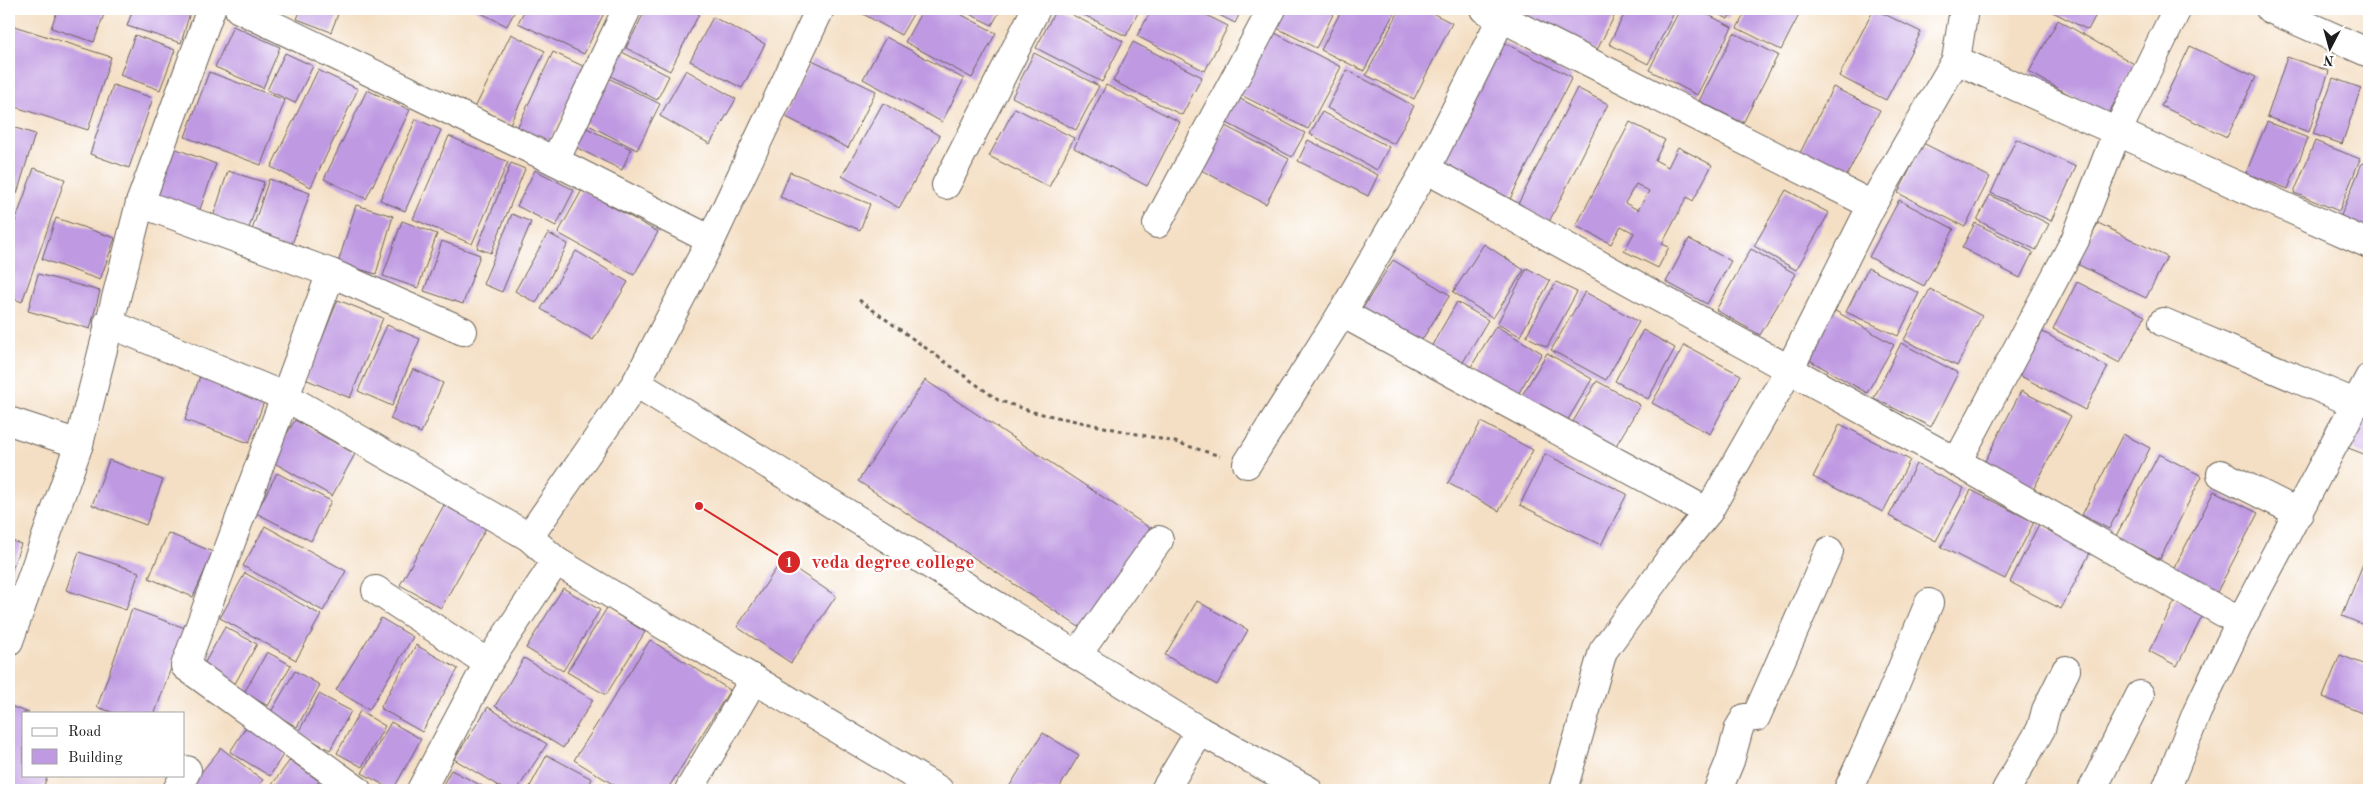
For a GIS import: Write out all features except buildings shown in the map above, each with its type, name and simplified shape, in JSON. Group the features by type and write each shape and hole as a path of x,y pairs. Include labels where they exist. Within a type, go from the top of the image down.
{"street":[{"path":"9,641 79,444 108,323 140,203 211,9"},
{"path":"239,9 555,161 711,240"},
{"path":"555,161 627,9"},
{"path":"528,537 636,383 711,240 820,9"},
{"path":"946,185 1036,9"},
{"path":"1157,224 1272,9"},
{"path":"1563,790 1603,650 1673,555 1708,512 1789,370 1872,205 1956,60 1963,9"},
{"path":"1957,462 2076,240 2117,132 2177,9"},
{"path":"2270,9 2369,53"},
{"path":"1247,464 1342,313 1426,169 1497,12 1872,205"},
{"path":"1956,60 2369,244"},
{"path":"1426,169 1957,462 2240,622"},
{"path":"140,203 331,274 463,331"},
{"path":"331,274 185,666 357,790"},
{"path":"1342,313 1708,512"},
{"path":"2163,322 2357,404"},
{"path":"108,323 286,396 528,537 556,561 939,790"},
{"path":"2166,790 2197,712 2240,622 2357,404 2369,378"},
{"path":"636,383 1200,731 1308,790"},
{"path":"9,421 79,444"},
{"path":"2221,474 2299,513"},
{"path":"1077,655 1159,540"},
{"path":"1718,790 1730,761 1738,728 1745,718 1756,717 1829,551"},
{"path":"421,790 488,663 556,561"},
{"path":"376,590 488,663"},
{"path":"1848,790 1887,704 1929,603"},
{"path":"2006,790 2041,729 2046,710 2066,670"},
{"path":"690,790 754,679"},
{"path":"2092,790 2140,695"},
{"path":"1165,790 1200,731"}],"path":[{"path":"859,300 998,400 1034,412 1175,442 1247,464"}],"place":[{"name":"veda degree college","path":"699,506"}]}
